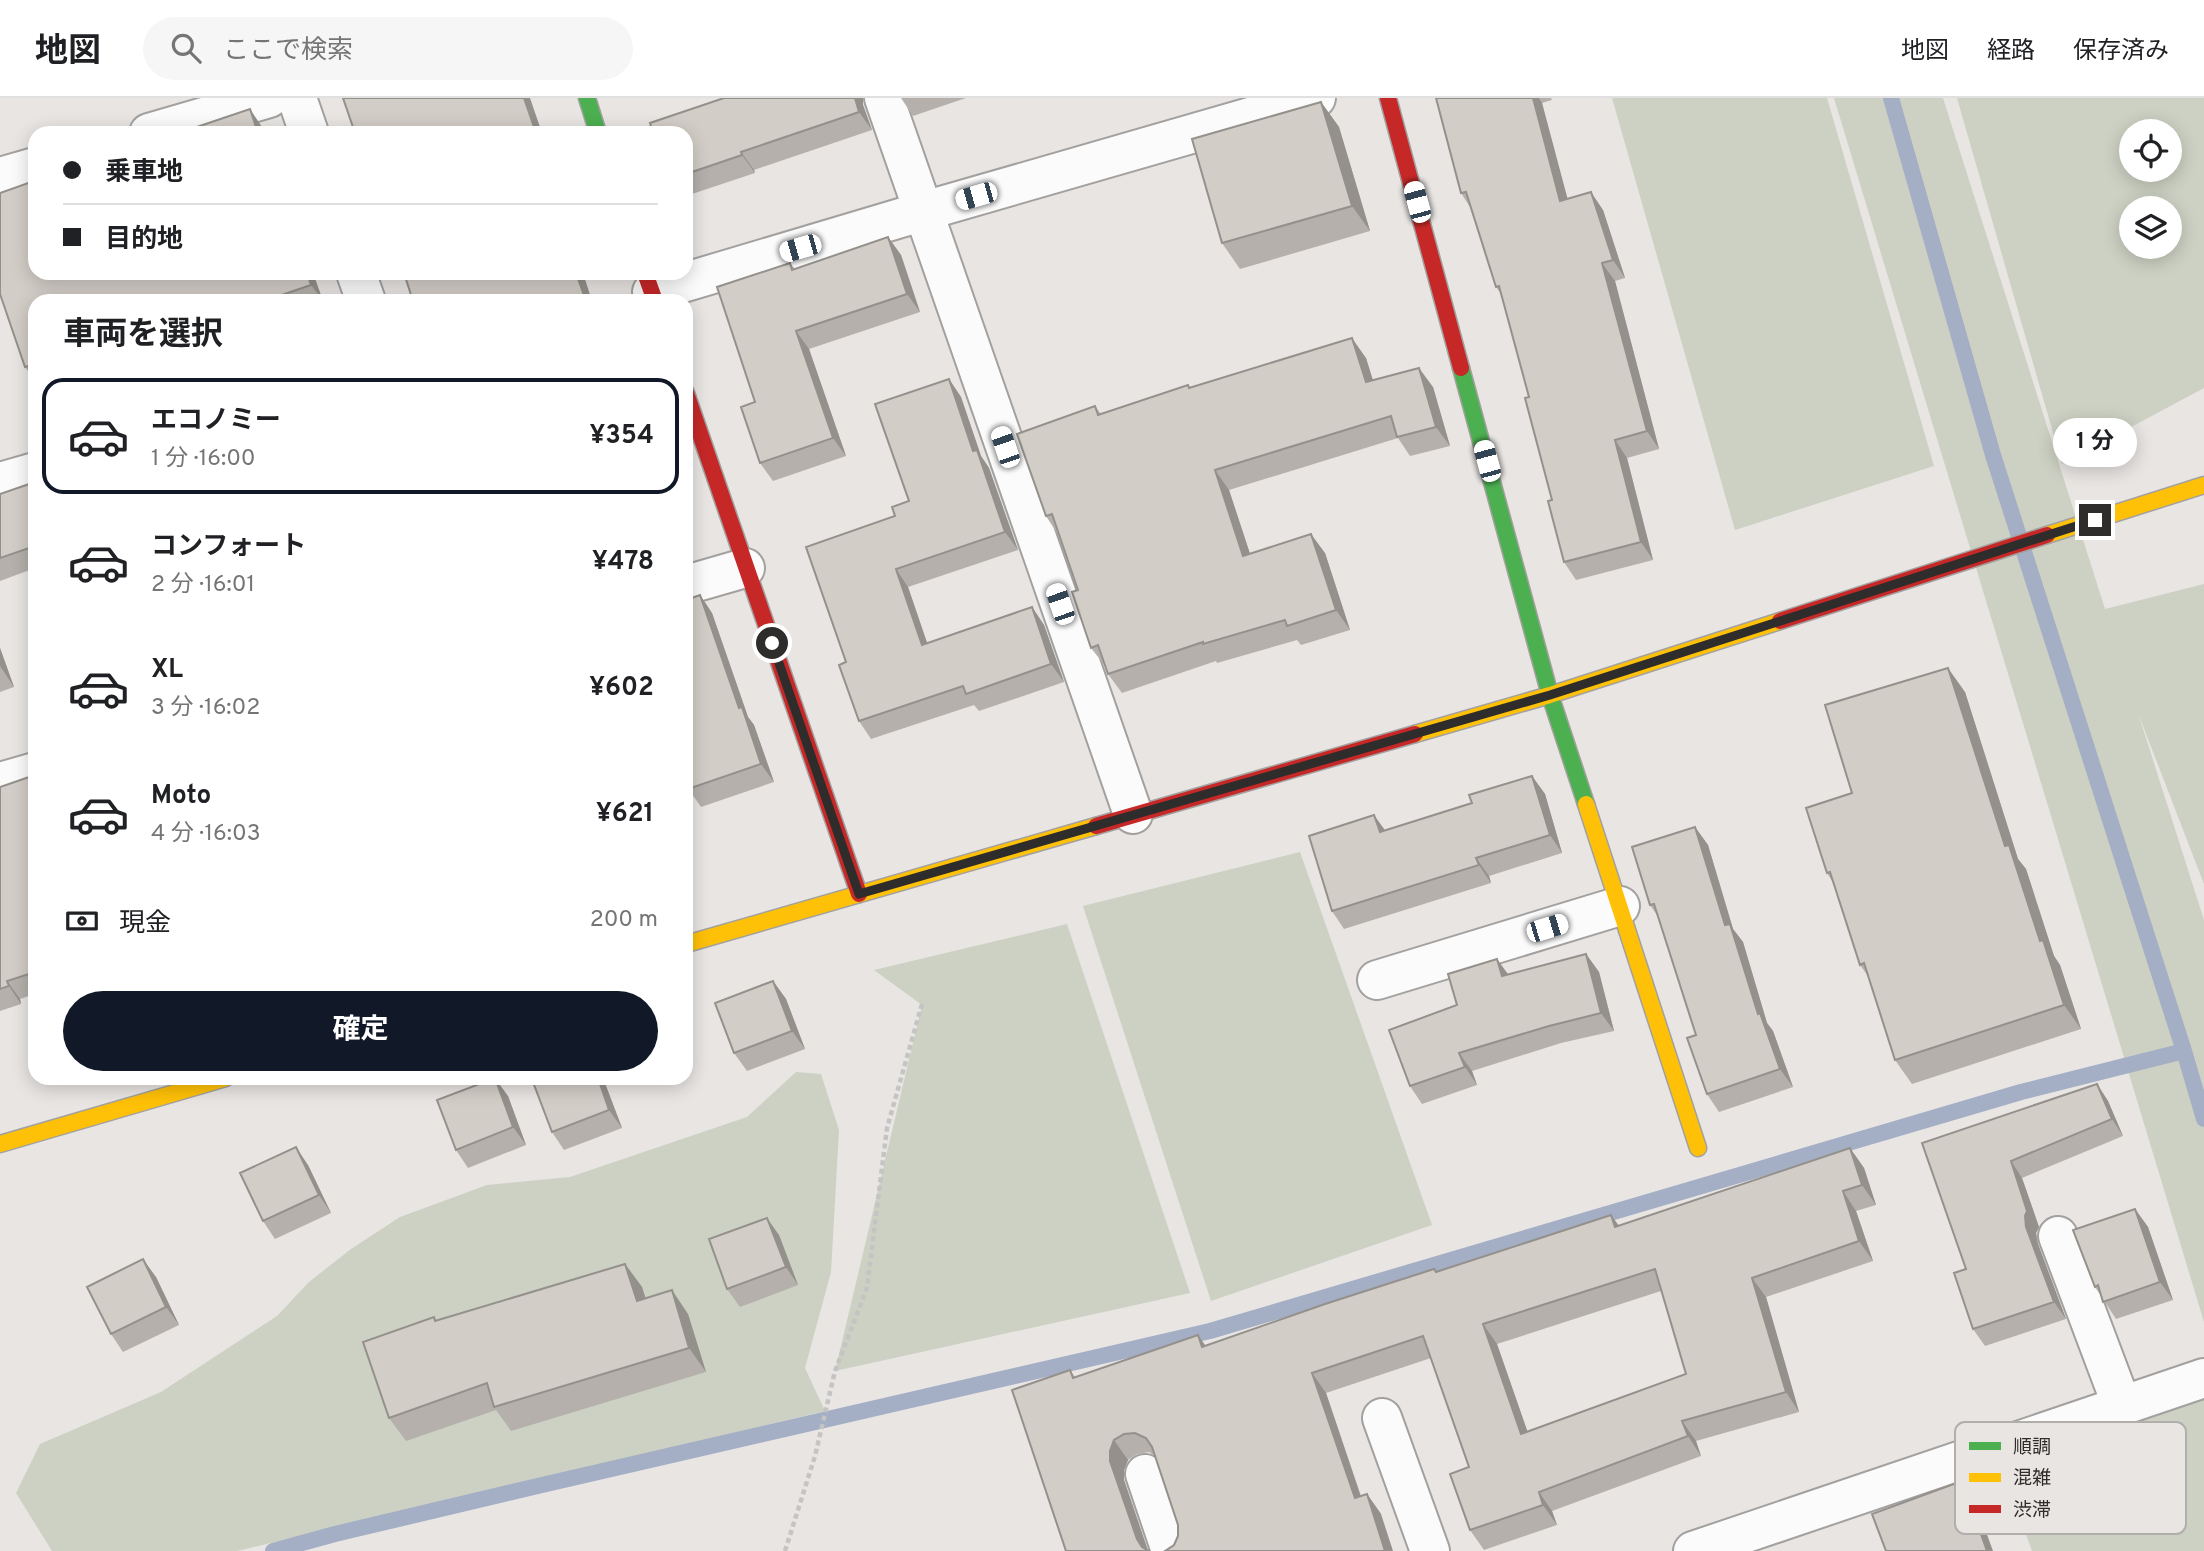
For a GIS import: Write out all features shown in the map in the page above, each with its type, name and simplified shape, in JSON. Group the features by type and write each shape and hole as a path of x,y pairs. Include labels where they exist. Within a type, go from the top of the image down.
{"street":[{"path":"173,126 268,98"},
{"path":"297,98 307,126"},
{"path":"587,98 596,126"},
{"path":"884,98 1133,814"},
{"path":"693,277 1316,98"},
{"path":"1388,98 1550,695 1698,1147"},
{"path":"0,177 28,168"},
{"path":"651,289 682,280"},
{"path":"693,414 859,894"},
{"path":"0,482 28,474"},
{"path":"693,942 1550,695 2202,490"},
{"path":"693,583 745,568"},
{"path":"0,782 28,774"},
{"path":"1377,980 1620,906"},
{"path":"0,1144 202,1085"},
{"path":"2058,1236 2122,1406"},
{"path":"2075,1422 2204,1378"},
{"path":"1382,1418 1430,1551"},
{"path":"1693,1551 1955,1462"},
{"path":"1145,1474 1171,1551"}],"path":[{"path":"785,1551 815,1456 835,1371 867,1288 887,1128 922,1004"}],"shaded area":[{"path":"1612,98 1827,98 1934,466 1735,530"},
{"path":"1834,98 1943,98 2105,609 2204,584 2204,884 2138,713 2204,920 2204,1322"},
{"path":"1957,98 2204,98 2204,388 2062,464"},
{"path":"1300,852 1432,1225 1211,1301 1083,906"},
{"path":"1067,924 1190,1293 835,1371 922,1005 874,970"},
{"path":"796,1072 821,1074 839,1130 831,1272 805,1368 825,1411 237,1551 52,1551 16,1493 40,1444 161,1392 277,1316 309,1282 351,1249 400,1217 487,1185 570,1177 747,1117"},
{"path":"2204,1378 2204,1551 2032,1551 2026,1534 2186,1534 2186,1422 2074,1422"}],"building":[{"path":"343,98 524,98 534,126 353,126"},
{"path":"724,98 855,98 859,112 741,152 742,155 693,172 693,126 651,126 650,123"},
{"path":"1436,98 1533,98 1560,201 1591,192 1613,260 1602,263 1647,431 1615,440 1641,542 1564,562 1548,501 1552,500 1525,398 1529,397 1499,286 1496,287 1466,192 1461,193"},
{"path":"1321,102 1352,206 1222,243 1192,139"},
{"path":"250,109 256,126 200,126"},
{"path":"28,183 28,280 309,280 311,285 285,294 28,294 28,366 25,367 0,294 0,193"},
{"path":"888,237 907,294 796,331 833,438 760,463 741,407 755,402 717,287 790,263 792,270"},
{"path":"406,280 578,280 584,294 411,294"},
{"path":"1352,338 1366,382 1419,368 1436,427 1397,437 1391,416 1215,470 1243,556 1311,534 1336,610 1287,626 1285,620 1203,642 1108,674 1098,645 1091,648 1072,592 1078,590 1052,514 1046,516 1017,434 1095,406 1098,415 1188,385 1189,388"},
{"path":"949,379 973,451 977,450 1005,532 896,569 922,645 1032,607 1051,664 966,694 963,686 859,721 839,665 846,662 806,547 895,516 892,507 909,501 875,404"},
{"path":"28,484 28,548 0,558 0,494"},
{"path":"700,595 761,764 693,787 693,598"},
{"path":"1948,668 2005,846 2009,845 2064,1005 1895,1060 1864,963 1860,965 1806,808 1852,793 1825,705"},
{"path":"1532,776 1550,835 1476,858 1479,865 1332,911 1309,836 1374,815 1380,832 1472,803 1469,795"},
{"path":"28,777 28,974 7,981 9,986 0,989 0,787"},
{"path":"1695,827 1725,925 1730,924 1758,1014 1760,1013 1780,1069 1707,1094 1687,1038 1696,1035 1654,904 1650,905 1632,847"},
{"path":"1586,954 1601,1013 1459,1053 1465,1067 1410,1086 1389,1030 1457,1005 1448,974 1497,959 1502,976"},
{"path":"773,981 792,1031 734,1053 715,1003"},
{"path":"2097,1084 2112,1119 2011,1161 2027,1211 2026,1227 2054,1302 1973,1329 1954,1273 1966,1269 1922,1143"},
{"path":"477,1085 498,1085 513,1127 456,1150 437,1100"},
{"path":"534,1085 600,1085 609,1110 552,1132"},
{"path":"296,1147 319,1195 263,1221 240,1173"},
{"path":"1850,1148 1862,1185 1843,1191 1859,1241 1752,1278 1786,1392 1682,1421 1688,1436 1539,1492 1543,1505 1470,1530 1450,1474 1469,1467 1423,1336 1312,1373 1355,1498 1367,1494 1385,1551 1165,1551 1174,1545 1178,1536 1178,1525 1152,1447 1146,1438 1135,1433 1124,1434 1114,1440 1110,1461 1137,1539 1142,1547 1149,1551 1066,1551 1012,1390 1070,1370 1073,1378 1198,1335 1202,1347 1325,1304 1434,1269 1436,1272 1611,1215 1615,1227","holes":["1655,1269 1686,1374 1521,1434 1483,1324"]},
{"path":"2135,1209 2160,1282 2103,1302 2073,1230"},
{"path":"767,1218 786,1267 727,1289 709,1239"},
{"path":"143,1259 166,1307 111,1334 87,1287"},
{"path":"625,1264 637,1301 672,1290 689,1348 494,1407 487,1383 389,1418 363,1342 434,1317 435,1321"},
{"path":"1955,1484 1955,1534 1981,1534 1987,1551 1886,1551 1872,1514"}],"waterway":[{"path":"1891,98 1993,455 2204,1119"},
{"path":"273,1551 542,1485 1210,1331 2021,1092 2184,1051"}],"traffic: fast":[{"path":"587,98 596,126"},
{"path":"1461,368 1550,695 1586,804"}],"traffic: slow":[{"path":"2047,535 2204,485"},
{"path":"1415,734 1550,695 1780,621"},
{"path":"1586,804 1698,1148"},
{"path":"693,942 1096,826"},
{"path":"0,1144 202,1085"}],"traffic: jam":[{"path":"1388,98 1461,368"},
{"path":"648,280 652,294"},
{"path":"693,413 859,894"},
{"path":"1780,621 2047,535"},
{"path":"1096,826 1415,734"}],"route":[{"path":"772,643 859,894 1550,695 2095,520"}]}
